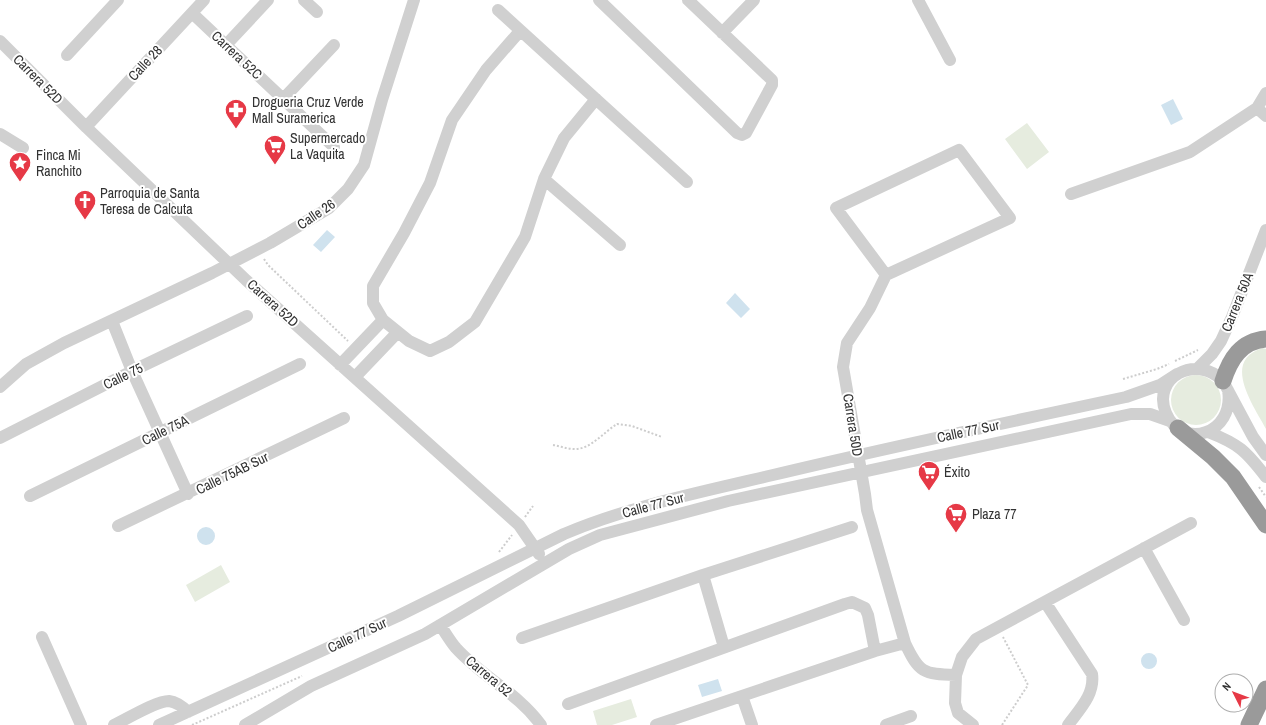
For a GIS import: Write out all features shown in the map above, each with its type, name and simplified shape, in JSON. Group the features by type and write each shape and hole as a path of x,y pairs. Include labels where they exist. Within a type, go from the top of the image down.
{"highway":[{"path":"1226,386 1227,369 1233,356 1243,347 1255,340 1266,339"},
{"path":"1174,424 1213,457 1233,477 1266,525"},
{"path":"1249,725 1266,689"}],"street":[{"path":"67,55 118,0"},
{"name":"Calle 28","path":"86,127 204,0"},
{"path":"226,44 268,0"},
{"path":"304,0 317,12"},
{"name":"Calle 26","path":"231,263 254,252 329,208 348,189 364,165 382,100 414,0"},
{"path":"600,0 737,133 742,135 746,133 750,126 772,85 772,80 688,0"},
{"path":"722,33 754,0"},
{"path":"918,0 950,60"},
{"path":"498,10 687,182"},
{"name":"Carrera 52C","path":"192,13 334,147"},
{"path":"520,31 486,70 452,120 430,183 404,233 372,286 373,304 383,320 397,333 430,351 449,342 475,322 525,237 544,179 564,138 596,99"},
{"name":"Carrera 52D","path":"0,41 86,127 231,263 246,280 516,522 536,548 545,563"},
{"path":"283,99 334,45"},
{"path":"1071,194 1190,152 1257,108 1266,94"},
{"path":"1257,108 1266,116"},
{"path":"0,134 23,148"},
{"path":"959,150 1010,218 886,275 836,208 959,150"},
{"path":"544,179 620,246"},
{"name":"Carrera 50A","path":"1198,368 1212,354 1221,341 1266,230"},
{"path":"212,273 216,250"},
{"path":"246,280 254,252"},
{"path":"0,387 26,364 64,343 112,322 231,263"},
{"name":"Carrera 50D","path":"886,275 870,308 847,343 843,367 867,510 905,643 914,662 922,670 933,674 956,675"},
{"name":"Calle 75","path":"0,438 132,371 247,316"},
{"path":"340,364 383,320"},
{"path":"112,322 132,371 188,494"},
{"path":"355,377 397,333"},
{"name":"Calle 75A","path":"30,496 300,364"},
{"path":"1226,386 1230,400 1228,410 1217,427 1208,432 1198,434 1187,432 1174,424 1165,412 1165,391 1177,374 1187,369 1198,368 1208,370 1216,374 1226,386 1253,437 1266,455"},
{"name":"Calle 77 Sur","path":"159,725 408,611 594,521 681,497 858,455 1126,397 1160,385 1177,374"},
{"name":"Calle 77 Sur","path":"245,725 311,686 425,634 545,563 600,535 728,501 1131,414 1150,414 1174,424"},
{"name":"Calle 75AB Sur","path":"118,526 188,494 344,418"},
{"path":"1208,432 1239,446 1247,453 1266,477"},
{"path":"973,725 958,713 955,703 956,675 962,657 976,639 997,626 1045,602 1191,523"},
{"path":"522,638 703,575 852,527"},
{"path":"1144,548 1184,620"},
{"path":"703,575 724,647"},
{"path":"568,704 852,602 865,608 868,615 875,651"},
{"path":"1045,602 1092,674 1092,692 1068,725"},
{"name":"Carrera 52","path":"440,625 456,648 481,670 508,690 534,715 541,725"},
{"path":"42,637 81,725"},
{"path":"656,725 875,651 905,643"},
{"path":"742,696 752,725"},
{"path":"114,725 148,708 169,701 179,704 188,712"},
{"path":"886,725 911,716"}],"path":[{"path":"254,252 356,348"},
{"path":"1123,379 1157,370 1201,348"},
{"path":"553,445 580,449 588,446 617,424 632,426 662,437"},
{"path":"997,626 1028,685 1002,725"}],"shaded area":[{"path":"1027,123 1049,152 1027,169 1005,139"},
{"path":"1263,348 1266,349 1266,429 1248,396 1242,373 1244,362 1251,354"},
{"path":"1201,375 1206,376 1214,382 1220,390 1220,410 1214,418 1206,424 1191,425 1186,424 1178,418 1172,410 1171,395 1172,390 1178,382 1186,376"},
{"path":"221,565 230,582 195,602 186,585"},
{"path":"631,699 637,717 612,725 597,725 593,711"}],"water":[{"path":"1173,99 1183,119 1171,125 1161,105"},
{"path":"327,230 335,237 321,252 313,245"},
{"path":"735,293 750,309 741,318 726,303"},
{"path":"206,527 212,530 215,536 212,542 206,545 200,542 197,536 200,530"},
{"path":"1149,653 1156,658 1157,661 1152,668 1149,669 1142,664 1141,661 1146,654"},
{"path":"718,679 722,691 702,697 698,685"}],"place":[{"name":"Drogueria Cruz Verde Mall Suramerica","path":"236,130"},
{"name":"Supermercado La Vaquita","path":"275,166"},
{"name":"Finca Mi Ranchito","path":"20,182"},
{"name":"Parroquia de Santa Teresa de Calcuta","path":"85,220"},
{"name":"Éxito","path":"929,492"},
{"name":"Plaza 77","path":"956,534"}]}
